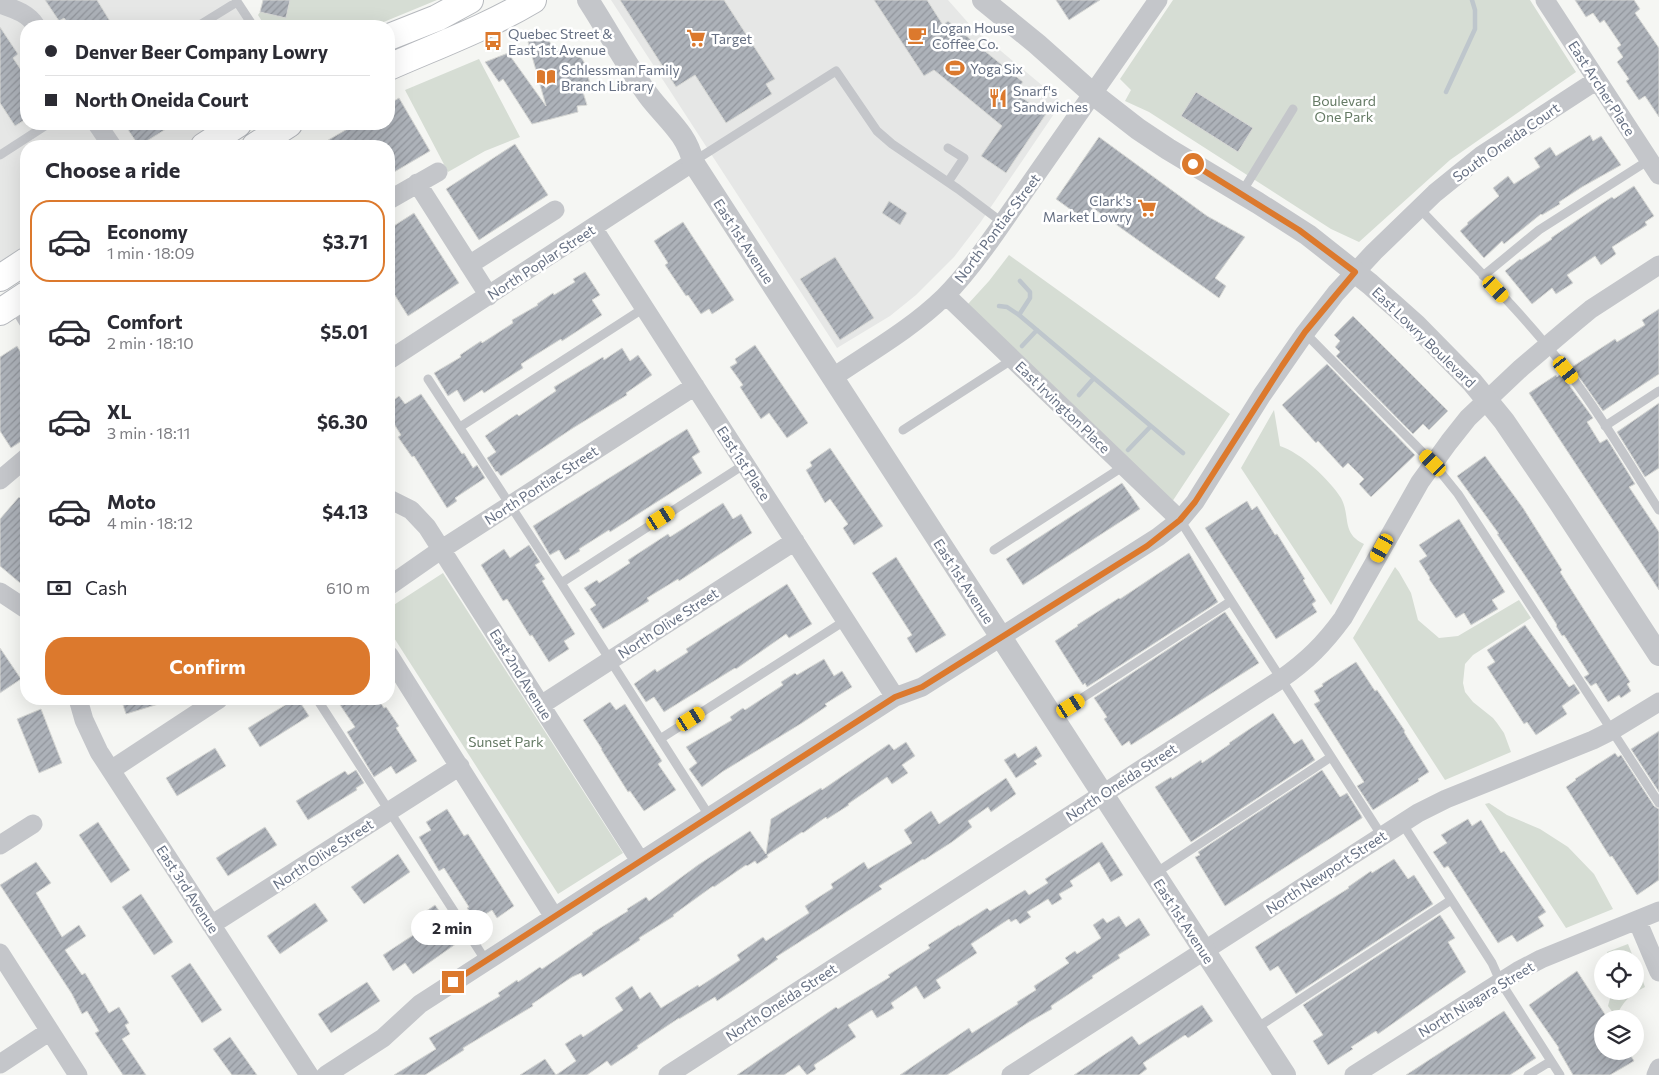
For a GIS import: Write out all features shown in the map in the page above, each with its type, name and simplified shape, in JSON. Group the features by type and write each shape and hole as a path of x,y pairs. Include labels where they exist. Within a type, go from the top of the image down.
{"main road":[{"path":"395,35 437,18 470,0"},
{"path":"395,65 471,33 533,0"},
{"path":"213,140 229,130"},
{"path":"264,140 280,130"},
{"path":"0,278 20,265"}],"street":[{"name":"East 1st Avenue","path":"588,0 649,96 684,138 689,146 693,162 1285,1075"},
{"name":"East Lowry Boulevard","path":"983,0 1037,44 1093,94 1138,129 1303,232 1384,295 1416,325 1487,400 1518,440 1659,655"},
{"name":"East Lowry Boulevard","path":"1004,0 1037,44"},
{"name":"North Pontiac Street","path":"832,378 900,334 946,295 1003,223 1158,0"},
{"name":"East Archer Place","path":"1545,0 1654,167"},
{"path":"0,4 24,14 32,20"},
{"name":"South Oneida Court","path":"326,1075 383,1038 420,1004 640,861 895,697 922,687 1147,546 1180,520 1199,498 1262,395 1305,332 1355,272 1452,178 1488,151 1597,80"},
{"name":"North Poplar Street","path":"395,356 693,162"},
{"path":"395,196 438,172"},
{"path":"417,183 489,296"},
{"path":"469,265 554,210"},
{"name":"East 1st Place","path":"593,228 895,697"},
{"name":"North Oneida Street","path":"668,1075 1280,679 1306,660 1318,649 1343,618 1406,505 1433,463 1466,421 1546,345 1591,309 1659,265"},
{"name":"East Irvington Place","path":"946,295 1180,520"},
{"name":"North Pontiac Street","path":"395,582 442,549 695,386"},
{"path":"0,480 20,463"},
{"name":"East 2nd Avenue","path":"395,502 406,507 418,517 442,549 640,861"},
{"name":"North Olive Street","path":"541,705 795,541"},
{"path":"0,592 20,605"},
{"path":"395,664 554,917"},
{"name":"North Newport Street","path":"1011,1075 1431,806 1613,730 1659,702"},
{"name":"East 3rd Avenue","path":"80,705 90,734 111,770 309,1075"},
{"path":"111,770 210,705"},
{"name":"North Olive Street","path":"211,925 460,766"},
{"path":"0,845 33,824"},
{"name":"North Niagara Street","path":"1354,1075 1500,982 1542,959 1659,911"},
{"path":"1637,920 1659,972"},
{"path":"0,952 78,1075"},
{"path":"0,1064 50,1031"},
{"path":"1656,1075 1659,1068"}],"lane":[{"path":"207,20 236,1 249,20"},
{"path":"693,162 836,70 877,131 892,144 948,182 1003,223"},
{"path":"1242,194 1293,109"},
{"path":"23,140 39,130"},
{"path":"0,155 20,142"},
{"path":"948,148 964,158 948,182"},
{"path":"1483,276 1539,230 1654,167"},
{"path":"1419,208 1546,345 1575,380 1659,510"},
{"path":"13,304 20,316"},
{"path":"460,427 644,308"},
{"path":"1305,332 1433,463 1458,494 1659,803"},
{"path":"903,430 1013,359"},
{"path":"428,379 561,582 710,817"},
{"path":"1605,426 1659,391"},
{"path":"561,582 745,464"},
{"path":"994,550 1124,466"},
{"path":"1180,520 1382,836"},
{"path":"1052,718 1230,601"},
{"path":"660,739 846,620"},
{"path":"321,705 486,961"},
{"path":"1154,874 1331,758"},
{"path":"1402,823 1492,963 1500,982 1560,1075"},
{"path":"1255,1029 1451,900"},
{"path":"1528,1075 1551,1060"}],"shaded area":[{"path":"0,0 236,0 249,20 20,20 20,130 229,130 213,140 20,140 20,265 0,278"},
{"path":"611,0 948,0 971,26 1062,102 980,223 954,257 916,295 890,316 837,348"}],"green space":[{"path":"290,0 437,0 389,20 261,20 258,15 260,12 286,18"},
{"name":"Boulevard One Park","path":"1173,0 1530,0 1576,72 1450,160 1359,242 1331,229 1149,112 1125,101 1131,90 1120,79"},
{"path":"479,59 520,137 485,151 448,172 405,90"},
{"path":"1009,255 1230,414 1172,502 968,304"},
{"path":"1274,410 1280,446 1305,460 1330,483 1344,505 1349,530 1357,540 1364,544 1331,605 1241,468"},
{"path":"1395,567 1411,593 1418,620 1439,638 1458,636 1519,600 1531,618 1473,655 1465,664 1463,683 1465,692 1473,702 1497,723 1504,733 1511,752 1445,780 1353,638"},
{"name":"Sunset Park","path":"443,573 623,853 558,894 395,639 395,604"},
{"path":"1489,803 1507,815 1540,829 1568,847 1594,874 1613,909 1566,928 1485,804"},
{"path":"1628,944 1630,950 1612,950"},
{"path":"1610,1000 1626,1000 1620,1010 1611,1010 1608,1006"}],"building":[{"path":"45,0 97,0 109,20 66,20 64,18 58,20"},
{"path":"263,0 290,0 286,18 260,12"},
{"name":"Target","path":"620,0 724,0 775,79 766,84 772,94 726,123 695,75 676,87"},
{"path":"874,0 927,0 943,25 948,21 1023,82 1015,93 1046,114 1006,173 981,156 1002,126 934,70 924,76"},
{"path":"1056,0 1100,0 1069,20"},
{"path":"1575,0 1634,0 1640,9 1635,13 1659,48 1659,117 1645,96 1639,100 1626,81 1629,79 1617,62 1623,57 1617,48 1621,45 1604,20 1600,23 1593,13 1586,17"},
{"path":"0,27 18,54 13,58 20,68 20,123 15,126 0,103"},
{"path":"546,34 554,51 574,46 584,62 591,87 582,89 587,105 577,106 578,112 532,124 503,79 499,82 485,62 508,53 546,106 528,42"},
{"path":"1196,92 1253,128 1238,152 1181,116"},
{"path":"399,98 430,151 395,171 395,140 328,140 346,130 395,130 395,100"},
{"path":"128,130 164,130 149,140 135,140"},
{"path":"1590,135 1593,141 1601,136 1621,165 1582,187 1559,202 1560,204 1541,214 1504,244 1502,241 1484,258 1460,231 1499,196 1493,188 1508,176 1514,184 1540,167 1534,158 1550,147 1556,156"},
{"path":"1099,137 1207,216 1245,237 1215,278 1226,286 1219,298 1093,208 1085,220 1056,199"},
{"path":"515,144 548,195 479,240 446,189"},
{"path":"1634,186 1654,216 1645,222 1647,225 1612,247 1616,254 1601,265 1595,256 1567,275 1573,283 1556,294 1552,288 1532,304 1505,271 1595,208"},
{"path":"889,201 907,213 900,225 882,213"},
{"path":"414,213 459,283 408,316 395,295 395,225"},
{"path":"683,222 734,300 712,314 709,309 701,314 688,295 686,296 665,265 668,263 654,241"},
{"path":"835,257 874,318 840,340 800,279"},
{"path":"585,272 600,295 592,300 602,315 562,341 561,339 521,364 523,368 484,393 482,390 464,402 457,390 448,396 434,373 461,357 460,355 481,341 482,343 513,323 512,320 538,305 553,293 554,295 575,282 573,279"},
{"path":"1659,309 1659,374 1603,411 1572,367 1615,339 1617,342 1645,325 1642,320"},
{"path":"1353,316 1448,411 1429,430 1423,424 1413,434 1336,356 1340,352 1335,347 1340,341 1334,335"},
{"path":"755,345 808,423 787,438 769,413 761,419 740,387 743,385 730,367 737,363 735,359"},
{"path":"17,346 20,351 20,442 11,448 0,431 0,357"},
{"path":"622,348 630,361 638,355 652,375 626,393 627,395 501,476 496,472 487,458 496,452 485,436 556,391 554,387 603,357 604,360"},
{"path":"1327,364 1415,455 1371,497 1359,484 1364,479 1348,463 1343,468 1318,441 1316,443 1282,405"},
{"path":"1561,374 1593,418 1587,422 1600,443 1607,439 1635,484 1629,487 1659,532 1659,590 1529,393 1556,375 1557,377"},
{"path":"421,394 462,454 464,453 473,468 477,465 485,478 455,498 457,501 447,508 414,456 412,457 398,437 401,435 395,426 395,399 399,396 405,404"},
{"path":"1659,403 1659,468 1645,477 1617,432"},
{"path":"687,429 700,452 692,457 702,473 610,532 609,530 579,549 580,551 565,560 559,550 550,555 533,526"},
{"path":"830,448 883,526 854,545 843,528 848,524 830,499 825,503 806,470 812,466 810,462"},
{"path":"1485,456 1523,508 1562,570 1560,572 1630,682 1627,684 1631,691 1621,698 1619,695 1608,702 1596,683 1591,686 1584,677 1589,674 1564,635 1562,636 1557,625 1497,534 1499,534 1457,476"},
{"path":"1122,483 1140,509 1023,585 1006,559"},
{"path":"19,497 20,583 0,566 0,519"},
{"path":"1247,501 1252,510 1257,506 1275,535 1277,534 1305,579 1303,580 1316,601 1312,604 1317,612 1276,639 1205,528"},
{"path":"723,503 733,519 741,514 752,533 679,581 678,579 647,598 649,601 603,629 590,609 596,605 584,588 597,580 599,583 630,563 628,560 668,534 670,537"},
{"path":"1459,519 1505,592 1492,600 1498,609 1471,625 1464,613 1456,618 1419,561 1427,556 1419,545"},
{"path":"529,545 540,562 535,565 545,579 542,581 575,634 564,641 569,649 549,662 507,599 503,601 481,565 504,549 510,558"},
{"path":"1189,553 1218,602 1087,687 1085,683 1083,685 1055,641"},
{"path":"896,557 946,635 916,653 907,638 912,635 872,573"},
{"path":"787,584 812,624 789,638 786,634 736,669 664,712 654,697 646,702 634,684 655,669 657,672 688,652 686,649"},
{"path":"1225,612 1259,663 1131,745 1129,741 1122,746 1104,719 1107,717 1094,698"},
{"path":"1525,625 1569,687 1574,684 1580,693 1562,706 1567,714 1536,735 1527,722 1524,724 1487,667 1495,662 1487,650"},
{"path":"0,648 20,680 0,693"},
{"path":"824,659 834,676 842,671 852,687 825,704 827,706 802,723 722,772 702,787 689,769 697,763 686,747 732,720 730,717 743,708 745,710 783,685 781,682 795,673 797,675"},
{"path":"1356,662 1405,731 1429,772 1418,779 1419,781 1373,810 1357,786 1364,782 1314,704 1320,701 1314,691"},
{"path":"610,702 616,710 625,704 662,761 658,764 676,790 644,811 630,791 628,792 583,720"},
{"path":"123,705 155,705 126,714"},
{"path":"285,705 302,705 309,716 260,747 248,728"},
{"path":"340,705 382,705 384,708 386,707 399,726 396,728 417,761 396,774 391,766 374,777 347,732 355,727"},
{"path":"41,709 62,763 39,773 17,719"},
{"path":"1273,713 1294,744 1302,739 1315,760 1191,842 1155,787 1171,777 1172,779 1201,760 1202,763"},
{"path":"1659,731 1659,792 1631,749"},
{"path":"906,742 915,756 902,765 908,773 892,784 887,777 849,805 802,832 767,855 768,857 757,864 755,861 746,865 713,886 674,916 639,938 640,940 583,977 581,973 572,977 532,1004 533,1006 463,1048 464,1050 425,1075 394,1075 436,1049 429,1038 500,996 498,993 517,980 518,982 540,967 542,969 646,897 649,901 698,865 750,831 766,854 771,819 821,788 822,790 889,744 894,750"},
{"path":"1036,746 1042,756 1034,761 1037,764 1016,778 1004,760 1015,753 1018,758"},
{"path":"215,748 226,766 177,796 166,778"},
{"path":"1615,753 1618,757 1621,755 1654,806 1659,809 1659,880 1637,895 1612,856 1610,857 1566,787"},
{"path":"356,770 364,783 356,788 357,790 308,820 296,801 345,771 348,775"},
{"path":"1322,770 1340,797 1347,793 1362,818 1225,906 1195,857 1200,855 1198,852"},
{"path":"1006,778 1016,794 991,812 988,807 968,821 972,827 952,842 879,886 882,889 776,957 778,959 717,1001 715,997 679,1018 611,1066 607,1061 587,1075 556,1075 576,1061 565,1044 581,1034 583,1037 623,1010 615,998 632,986 640,999 650,992 661,1008 698,985 699,987 740,960 737,955 763,937 766,941 809,913 805,906 833,888 831,884 864,862 868,869 912,843 904,830 931,811 939,824"},
{"path":"447,809 464,836 468,834 514,906 497,918 492,910 476,920 444,868 439,871 419,837 431,830 426,822"},
{"path":"1468,819 1472,826 1481,820 1501,853 1504,851 1546,912 1538,917 1544,926 1517,942 1512,935 1498,943 1448,866 1444,868 1433,852 1447,843 1441,835"},
{"path":"98,822 130,870 111,883 79,835"},
{"path":"265,827 277,845 228,876 216,858"},
{"path":"1102,842 1123,875 1111,882 1099,862 1070,881 1073,886 1059,894 1062,899 1052,905 1048,899 1027,912 1031,917 1020,924 1016,919 1011,922 1009,919 971,944 977,953 936,980 941,988 924,999 916,986 891,1003 894,1008 877,1018 872,1010 848,1025 856,1037 814,1065 816,1069 807,1075 799,1065 784,1075 737,1075 836,1007 838,1009 890,977 888,975 930,948 928,945 959,925 987,908 990,911 1025,890 1029,895 1048,883 1045,879"},
{"path":"398,854 410,872 364,904 351,887"},
{"path":"1394,859 1408,879 1414,875 1433,904 1296,994 1278,966 1270,971 1255,947 1349,888 1371,871 1372,873"},
{"path":"36,862 51,883 36,893 62,937 79,925 86,936 65,950 82,975 85,973 109,1013 119,1007 129,1023 125,1025 130,1034 122,1039 146,1075 123,1075 95,1033 99,1031 87,1011 82,1014 72,994 0,885"},
{"path":"141,894 173,942 154,955 122,907"},
{"path":"315,903 328,921 280,954 267,936"},
{"path":"435,905 460,941 413,974 405,963 393,971 383,955 421,930 428,923 422,914"},
{"path":"1440,915 1455,938 1448,942 1466,972 1378,1034 1376,1031 1328,1065 1313,1041 1323,1035 1303,1005"},
{"path":"1119,916 1126,927 1139,918 1150,935 1118,955 1120,958 1051,1006 1052,1009 947,1075 900,1075 969,1028 972,1033 1018,1004 1017,1002 1036,990 1034,986 1069,963 1065,958 1075,951 1077,954 1101,938 1093,925 1103,918 1107,923"},
{"path":"190,963 222,1010 202,1023 171,976"},
{"path":"1577,971 1602,1010 1594,1010 1594,1060 1634,1061 1610,1075 1573,1075 1559,1048 1529,1005"},
{"path":"367,982 380,1001 331,1033 318,1014"},
{"path":"1202,1005 1213,1021 1188,1038 1185,1035 1143,1063 1147,1069 1139,1075 1074,1075 1132,1036 1139,1045"},
{"path":"1504,1011 1536,1058 1510,1075 1406,1075"},
{"path":"230,1037 257,1075 232,1075 213,1049"},
{"path":"545,1059 556,1075 520,1075"}],"waterway":[{"path":"1446,92 1475,29 1475,10 1472,0"},
{"path":"1019,315 1030,298 1030,292 1020,281"},
{"path":"999,306 1007,307 1019,315 1183,453"},
{"path":"1022,346 1037,330"},
{"path":"1079,395 1094,378"},
{"path":"1128,450 1151,426"}],"place":[{"name":"Logan House Coffee Co.","path":"917,35"},
{"name":"Target","path":"696,38"},
{"name":"Quebec Street & East 1st Avenue","path":"493,41"},
{"name":"Yoga Six","path":"955,68"},
{"name":"Schlessman Family Branch Library","path":"546,77"},
{"name":"Snarf's Sandwiches","path":"998,98"},
{"name":"Clark's Market Lowry","path":"1147,208"}],"route":[{"path":"453,982 895,697 922,687 1147,546 1180,520 1199,498 1251,412 1305,332 1355,272 1299,230 1193,164"}]}
